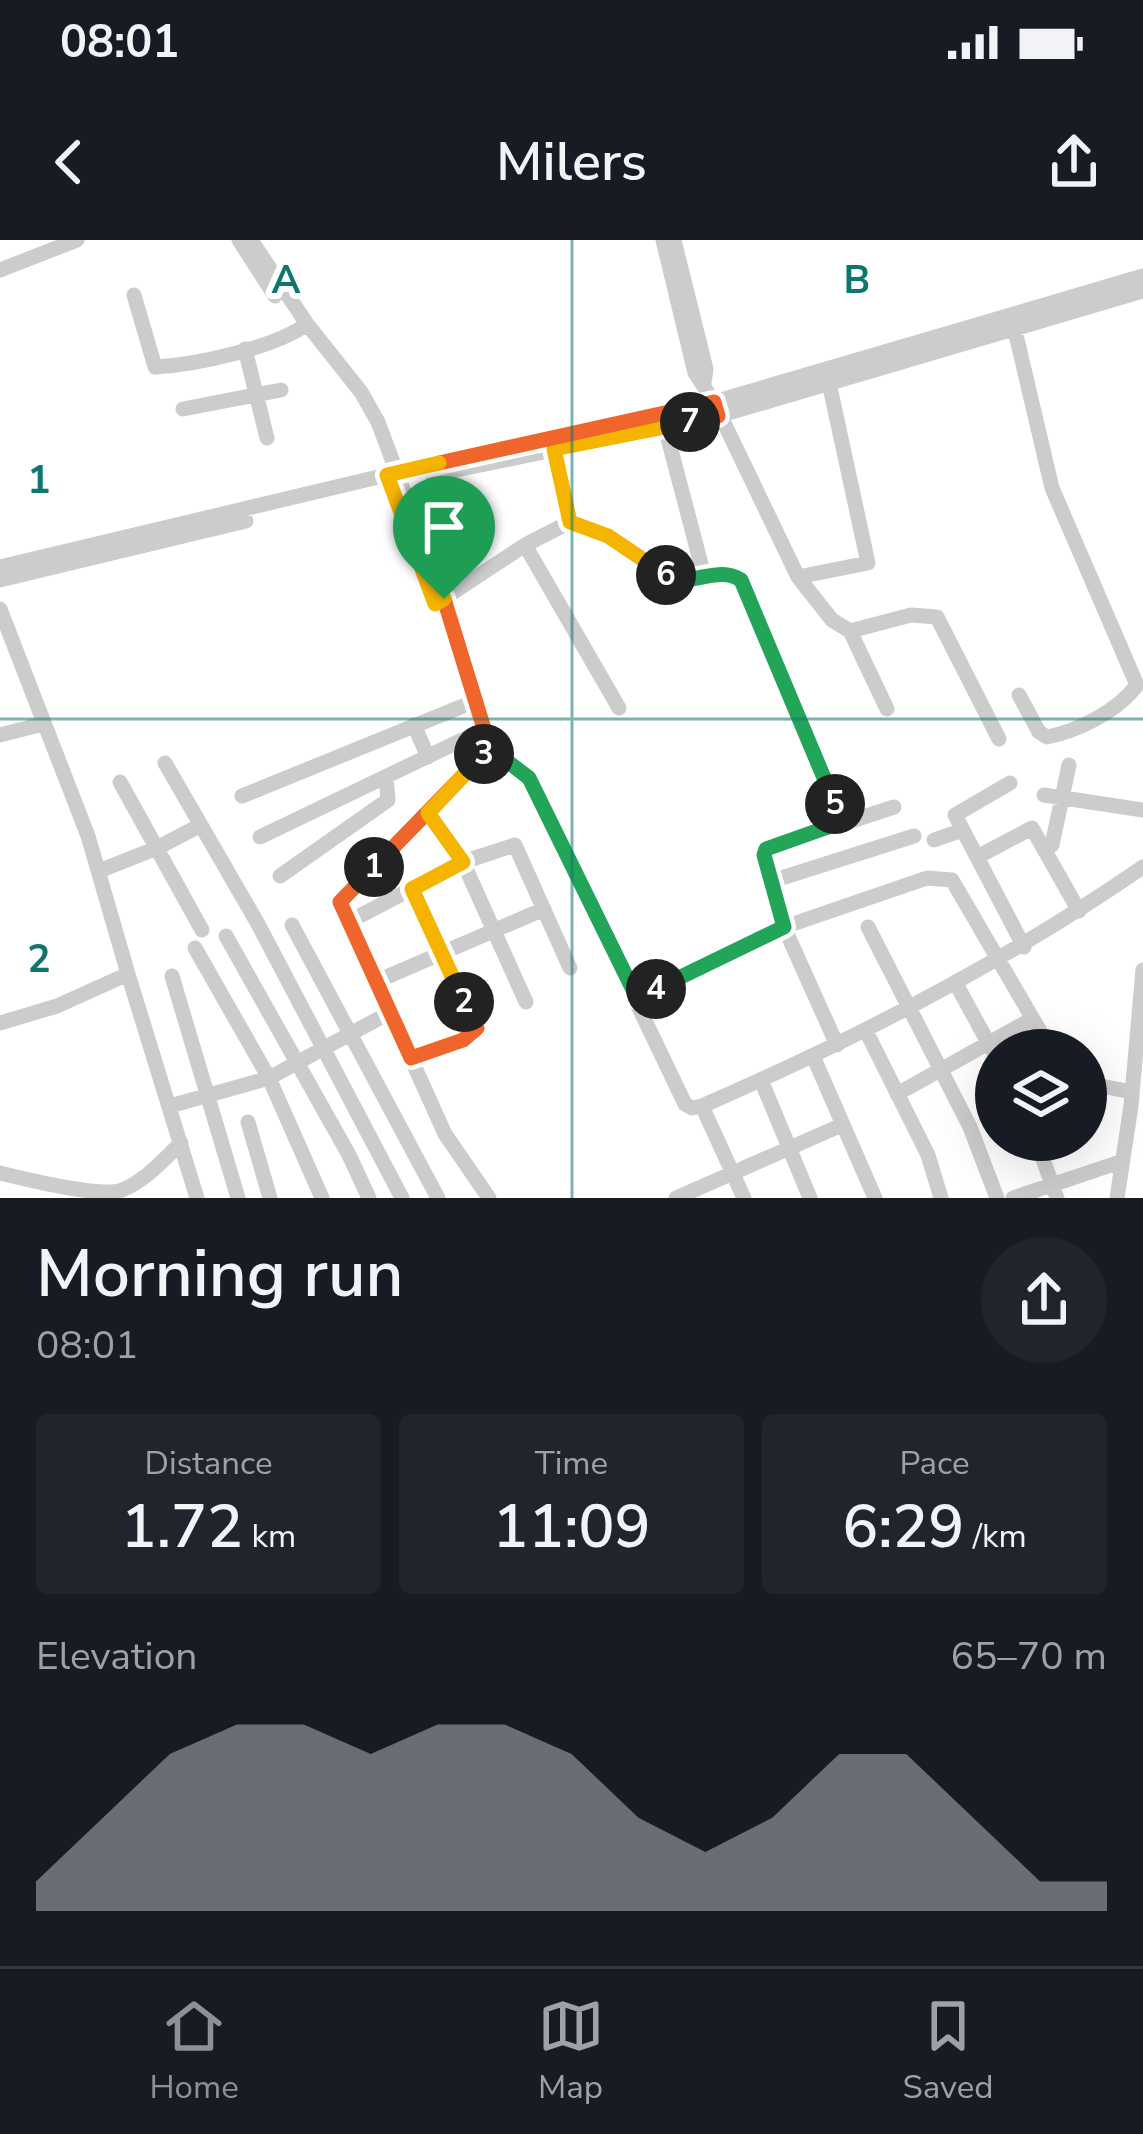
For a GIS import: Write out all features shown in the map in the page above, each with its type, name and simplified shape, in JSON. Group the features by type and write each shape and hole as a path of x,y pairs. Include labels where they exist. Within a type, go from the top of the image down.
{"street":[{"path":"0,270 41,246 77,240"},
{"path":"239,240 303,327 362,392 377,422 485,737"},
{"path":"251,240 303,327"},
{"path":"663,240 695,374 704,383 798,577 832,620 850,631 887,709"},
{"path":"674,240 706,370 704,383"},
{"path":"1013,323 1143,276"},
{"path":"0,567 716,409 1013,323 1143,291"},
{"path":"134,295 154,367 244,349 303,327"},
{"path":"1013,323 1052,488 1137,686 1126,700 1064,734 1047,737 1039,732 1019,695"},
{"path":"244,349 267,438"},
{"path":"798,577 868,563 828,378"},
{"path":"183,409 281,390"},
{"path":"0,580 393,479 665,427 716,409"},
{"path":"665,427 701,564"},
{"path":"554,449 570,522"},
{"path":"440,602 525,545 570,522 608,536 671,579 687,581 724,573 741,580 842,822"},
{"path":"525,545 619,708"},
{"path":"440,602 468,704 485,737 529,778 686,1104 692,1108 837,1046 998,961 1143,867"},
{"path":"0,608 99,871 196,1198"},
{"path":"850,631 911,615 937,616 1000,739"},
{"path":"242,796 468,704"},
{"path":"0,735 44,724"},
{"path":"414,725 428,757"},
{"path":"260,838 428,757 485,737"},
{"path":"485,737 428,813 340,902 445,1134 489,1198"},
{"path":"165,763 258,924 402,1198"},
{"path":"1052,845 1053,797 1069,765"},
{"path":"280,876 388,800 386,777"},
{"path":"120,782 202,930"},
{"path":"1010,783 955,815 1024,946"},
{"path":"1053,797 1143,810"},
{"path":"837,1046 784,927 764,855 766,849 894,807"},
{"path":"428,813 463,862 526,1002"},
{"path":"99,871 199,826"},
{"path":"977,857 1032,828 1079,911"},
{"path":"934,840 962,830"},
{"path":"772,881 914,836"},
{"path":"348,922 463,862 515,845 570,968"},
{"path":"637,998 784,927 928,878 952,880 1039,1029"},
{"path":"411,1058 463,1040 477,1028 412,889"},
{"path":"375,982 544,909"},
{"path":"292,925 439,1198"},
{"path":"868,928 970,1127 997,1198"},
{"path":"226,936 369,1198"},
{"path":"195,948 269,1078 322,1198"},
{"path":"1118,1198 1143,970"},
{"path":"0,1023 57,1006 128,974"},
{"path":"172,976 238,1198"},
{"path":"955,982 981,1029"},
{"path":"170,1106 269,1078 389,1013"},
{"path":"1020,1029 1033,1019"},
{"path":"866,1031 928,1156 941,1198"},
{"path":"813,1056 875,1198"},
{"path":"897,1094 975,1058"},
{"path":"760,1080 810,1198"},
{"path":"1107,1087 1132,1092"},
{"path":"702,1106 744,1198"},
{"path":"248,1122 270,1198"},
{"path":"676,1198 842,1124"},
{"path":"0,1173 45,1184 118,1192 153,1171 181,1143"},
{"path":"1044,1161 1055,1191"},
{"path":"1013,1198 1055,1191 1120,1162"}],"route":[{"path":"444,599 435,604 387,475 714,402 718,416 554,449 570,522 608,536 671,579 687,581 724,573 741,580 842,822 766,849 784,927 637,998 529,778 490,748 428,813 463,862 412,889 477,1028 463,1040 411,1058 340,902 490,748 444,599"}]}
